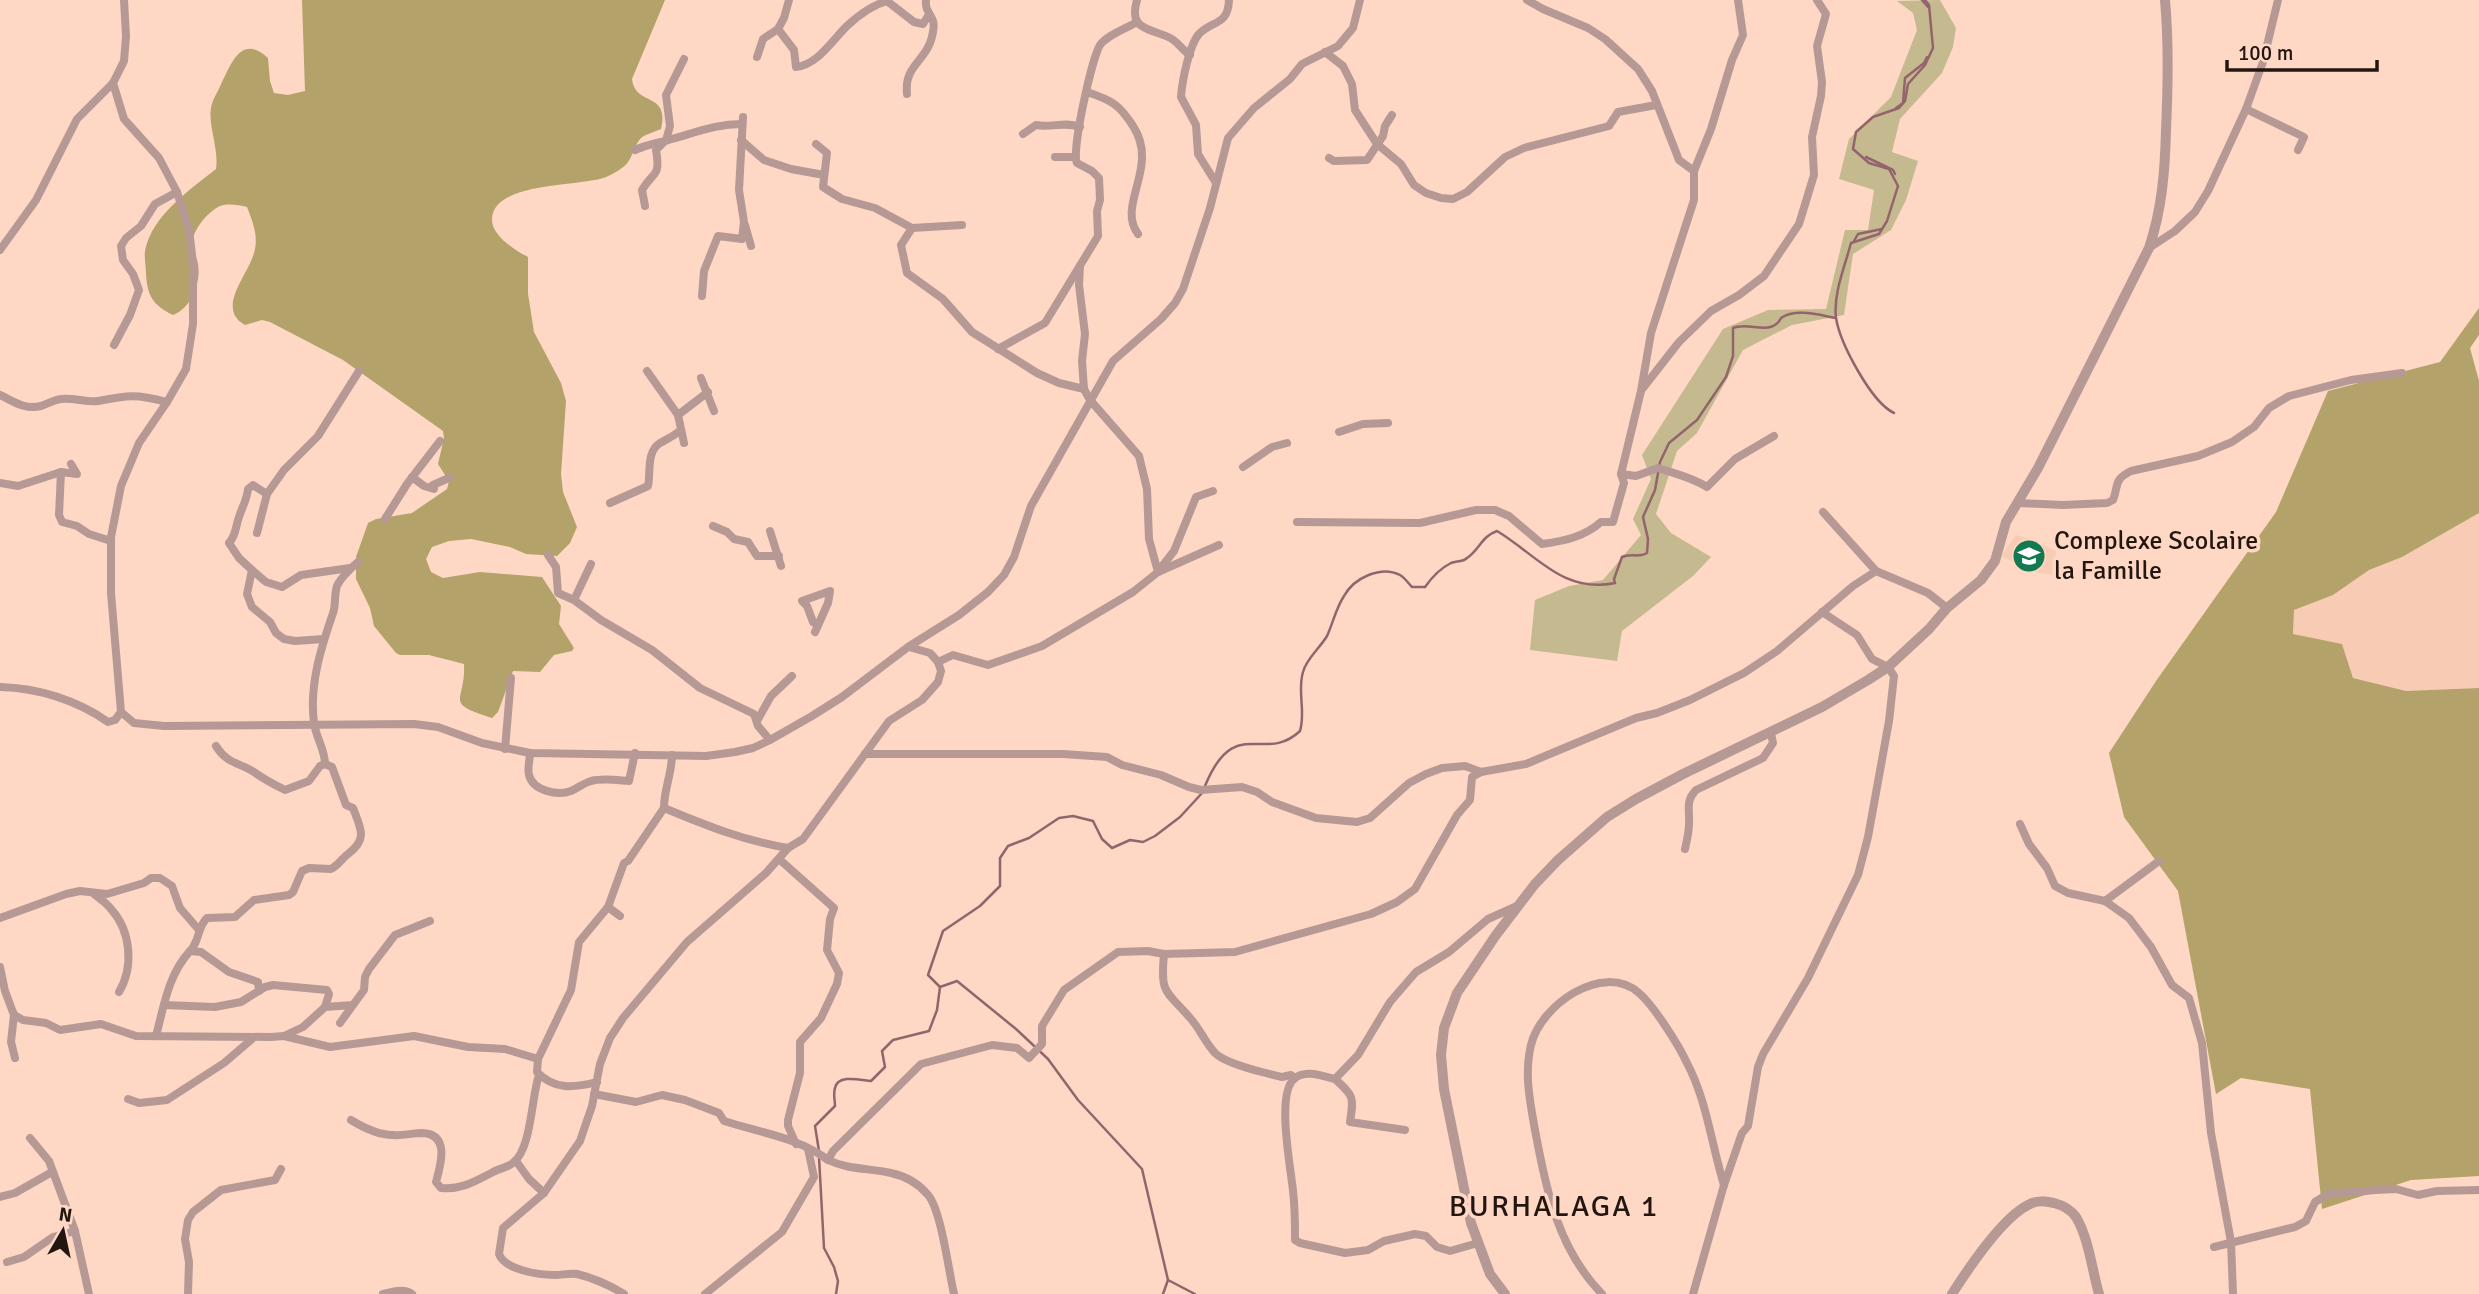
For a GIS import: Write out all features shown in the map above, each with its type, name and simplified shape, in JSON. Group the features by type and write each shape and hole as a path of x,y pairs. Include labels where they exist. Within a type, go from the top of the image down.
{"street":[{"path":"0,250 36,200 77,119 113,83 124,61 124,0"},
{"path":"758,57 763,39 778,29 784,18 789,0"},
{"path":"907,94 909,74 929,46 933,21 925,10 926,0"},
{"path":"1138,0 1135,7 1142,28 1168,37 1190,55"},
{"path":"1216,184 1198,153 1196,125 1181,97 1193,44 1199,33 1221,21 1227,13 1229,0"},
{"path":"121,712 134,723 164,726 414,724 438,727 530,753 720,755 753,748 770,740 842,697 908,647 959,615 1004,575 1014,557 1031,506 1113,361 1161,319 1184,289 1216,184 1224,147 1237,126 1254,108 1290,79 1302,64 1338,46 1353,28 1360,0"},
{"path":"1527,0 1588,28 1605,39 1638,69 1652,91 1679,160 1694,171"},
{"path":"1297,522 1420,523 1476,510 1495,510 1509,516 1542,544 1569,540 1593,529 1601,522 1614,523 1623,482 1621,474 1641,391 1651,333 1694,200 1694,171 1743,35 1738,0"},
{"path":"1641,391 1679,342 1711,311 1764,276 1799,224 1813,185 1812,137 1821,96 1822,82 1817,46 1826,14 1817,0"},
{"path":"1505,1294 1490,1274 1471,1223 1444,1089 1441,1055 1444,1028 1457,993 1517,906 1558,860 1607,817 1684,774 1822,707 1888,667 1929,629 1947,608 1981,580 1995,561 2006,522 2019,503 2149,248 2158,222 2163,195 2168,85 2165,0"},
{"path":"2149,248 2175,231 2195,212 2208,191 2246,109 2263,62 2278,0"},
{"path":"807,66 849,23 877,4 887,1 914,22 923,24 928,16"},
{"path":"998,349 1041,326 1098,236 1098,175 1077,163 1074,157 1087,92 1101,44 1138,22"},
{"path":"778,29 794,50 796,67 807,66 815,71"},
{"path":"753,33 763,39"},
{"path":"1325,52 1343,66 1352,83 1355,110 1377,144 1401,164 1415,185 1434,196 1453,199 1467,192 1505,157 1545,142 1609,126 1618,112 1656,105"},
{"path":"645,206 642,190 646,182 655,176 656,150 666,141 670,126 666,95 684,59"},
{"path":"0,687 46,694 86,707 108,722 115,720 121,712 111,593 111,541 121,486 139,443 187,369 193,324 193,262 189,230 177,192 159,158 124,119 113,83"},
{"path":"1087,92 1118,106 1141,139 1143,158 1130,215 1138,234"},
{"path":"2246,109 2304,136 2298,150"},
{"path":"1329,158 1334,161 1367,160 1392,115"},
{"path":"635,150 652,142 666,141 703,128 743,120 738,190 751,246"},
{"path":"1023,134 1036,125 1045,127 1067,123 1080,127"},
{"path":"741,140 764,160 824,175"},
{"path":"816,144 827,153 823,187 842,199 875,208 912,228 962,225"},
{"path":"1055,156 1074,157"},
{"path":"114,345 139,290 133,274 123,260 121,246 126,237 141,226 155,204 177,192"},
{"path":"702,296 704,271 713,237 741,239 744,222"},
{"path":"912,228 901,245 908,273 943,299 971,332 1037,373 1059,383 1084,389"},
{"path":"1080,264 1079,285 1085,334 1082,361 1084,389 1090,401 1139,456 1147,489 1149,539 1158,572"},
{"path":"257,533 267,494 284,470 318,436 359,371"},
{"path":"647,371 678,415 684,443"},
{"path":"2019,503 2063,505 2113,500 2116,484 2121,476 2131,471 2198,456 2232,442 2254,427 2269,408 2289,397 2351,380 2402,373"},
{"path":"701,378 714,411"},
{"path":"678,415 708,392"},
{"path":"0,395 13,403 28,406 40,406 60,399 96,402 104,398 129,395 167,402"},
{"path":"1339,432 1363,424 1388,423"},
{"path":"610,503 648,486 651,472 649,459 654,449 681,430"},
{"path":"1621,474 1636,476 1658,468 1678,476 1692,477 1707,487 1735,459 1774,436"},
{"path":"385,519 412,477 440,441"},
{"path":"1243,467 1272,447 1287,443"},
{"path":"0,482 18,486 61,472 77,474 71,464"},
{"path":"61,472 59,515 62,522 111,541"},
{"path":"412,477 424,486 434,489 433,485 449,478"},
{"path":"267,494 253,485 248,489 238,527 229,543 239,558 252,570 266,582 282,587 301,575 350,568"},
{"path":"938,662 953,655 988,665 1042,646 1133,592 1158,572 1174,551 1196,497 1213,491"},
{"path":"1823,512 1876,571 1928,593 1947,608"},
{"path":"713,526 727,532 734,539 748,542 757,556 779,556"},
{"path":"770,531 780,566"},
{"path":"1158,572 1219,545"},
{"path":"548,555 556,567 558,593 574,600 601,620 652,650 700,688 754,714 770,740"},
{"path":"325,764 314,725 315,671 334,613 337,587 350,568 358,562"},
{"path":"574,600 591,564"},
{"path":"252,570 247,594 252,607 270,622 276,633 284,639 295,641 324,639"},
{"path":"828,1160 833,1151 921,1064 992,1045 1017,1048 1029,1058 1042,1044 1042,1026 1064,990 1118,952 1235,952 1371,914 1396,902 1415,889 1451,824 1470,800 1472,777 1481,772 1526,764 1636,718 1690,700 1744,673 1777,652 1853,586 1876,571"},
{"path":"1693,1294 1724,1185 1742,1133 1748,1126 1758,1067 1808,978 1858,876 1868,837 1889,721 1894,676 1888,667 1872,659 1857,635 1822,612"},
{"path":"624,1294 585,1276 552,1275 511,1266 500,1259 499,1245 503,1228 544,1193 580,1141 600,1064 610,1038 623,1018 687,942 788,848 811,831 889,721 922,700 938,682 941,671 938,662 930,653 908,647"},
{"path":"757,721 771,696 792,676"},
{"path":"505,748 511,678"},
{"path":"1685,849 1690,820 1690,795 1763,758 1773,743 1771,733"},
{"path":"156,1036 168,988 180,964 196,944 199,930 207,918 234,917 254,900 289,895 302,871 309,868 331,869 361,843 353,808 345,805 332,767 328,764 320,766 309,781 285,790 264,781 252,770 230,761 216,746"},
{"path":"530,753 528,773 531,779 551,793 568,792 589,781 629,781 635,753"},
{"path":"865,754 1063,754 1107,757 1122,765 1201,790 1242,787 1316,818 1342,822 1357,822 1370,818 1409,783 1434,771 1465,766 1481,772"},
{"path":"597,1082 567,1088 544,1080 537,1072 538,1059 571,990 579,942 608,907 624,863 664,808 673,755"},
{"path":"664,808 710,828 788,848"},
{"path":"2020,824 2055,886 2068,893 2105,901 2129,918 2141,931 2172,985 2189,998 2202,1043 2211,1133 2231,1242 2234,1294"},
{"path":"779,859 834,908 830,919 827,950 839,973 837,984 821,1017 800,1042 800,1073 788,1120 796,1144"},
{"path":"2105,901 2159,861"},
{"path":"0,918 66,894 80,891 107,894 144,883 151,878 160,878 172,886 180,908 199,930"},
{"path":"94,894 111,908 127,940 129,970 119,992"},
{"path":"1335,1079 1357,1055 1390,1002 1416,972 1449,952 1488,919 1517,906"},
{"path":"608,907 620,916"},
{"path":"340,1023 364,990 369,969 395,936 430,921"},
{"path":"190,951 201,952 229,972 258,982 259,990"},
{"path":"1164,954 1163,985 1168,995 1190,1017 1217,1054 1226,1060 1265,1073 1291,1076 1294,1079"},
{"path":"0,967 14,1015 11,1042 15,1058"},
{"path":"1602,1294 1580,1269 1554,1217 1543,1177 1529,1098 1527,1080 1531,1043 1537,1029 1561,1002 1576,990 1608,983 1621,984 1637,992 1645,1000 1686,1061 1698,1087 1708,1115 1724,1185"},
{"path":"164,1005 215,1007 241,1002 259,990 273,985 327,990 329,994 325,1007 303,1027 284,1036"},
{"path":"325,1007 353,1005"},
{"path":"14,1015 23,1020 46,1023 60,1030 101,1024 136,1036 252,1039 284,1036 330,1047 414,1036 468,1047 505,1049 538,1059"},
{"path":"128,1099 139,1103 167,1100 225,1063 252,1039"},
{"path":"1405,1130 1350,1122 1354,1102 1352,1095 1335,1079 1306,1073 1294,1079 1289,1086 1286,1140 1291,1166 1295,1240 1346,1253 1368,1250 1384,1241 1415,1234 1426,1236 1437,1247 1450,1251 1478,1243"},
{"path":"351,1120 383,1134 426,1133 438,1138 442,1155 436,1182 441,1188 458,1188 476,1182 516,1161 528,1137 529,1116 539,1075"},
{"path":"594,1094 636,1102 662,1095 685,1100 719,1113 724,1121 796,1144 843,1167 900,1175 930,1196 937,1213 954,1294"},
{"path":"30,1138 49,1161 75,1231 89,1294"},
{"path":"705,1294 782,1232 814,1177 808,1149"},
{"path":"516,1161 528,1179 544,1193"},
{"path":"188,1294 189,1262 186,1239 188,1220 192,1212 221,1190 275,1180 281,1169"},
{"path":"0,1197 15,1193 52,1172"},
{"path":"2214,1247 2295,1227 2306,1221 2315,1202 2328,1194 2376,1189 2396,1189 2418,1195 2437,1191 2479,1190"},
{"path":"1952,1294 1982,1251 2014,1215 2029,1204 2043,1200 2062,1205 2075,1215 2083,1234 2099,1294"},
{"path":"7,1262 24,1257 52,1237 75,1231"},
{"path":"383,1294 408,1291 412,1294"}],"shaded area":[{"path":"302,0 665,0 632,79 634,88 661,109 661,129 641,138 626,164 612,174 594,180 521,192 506,198 496,207 492,220 500,237 528,257 528,294 534,332 561,383 566,401 561,474 563,492 577,527 570,543 557,556 526,554 510,547 471,539 449,541 432,547 426,559 431,572 443,578 480,572 542,577 561,606 559,624 574,648 572,651 554,655 540,672 513,671 498,712 492,718 462,704 460,700 464,664 429,655 396,653 374,626 370,608 356,579 356,557 368,523 376,519 412,513 447,489 449,481 438,464 443,431 343,360 270,322 262,320 245,325 236,318 233,299 256,243 247,207 230,204 220,206 197,228 192,245 198,268 197,284 191,300 180,311 173,315 160,307 152,299 148,288 145,251 155,226 173,204 216,169 211,108 234,59 245,50 259,51 268,58 274,93 288,95 305,91"},
{"path":"1940,0 1956,28 1953,47 1942,73 1900,119 1892,152 1918,161 1906,200 1891,230 1853,254 1844,315 1792,325 1743,350 1697,433 1677,451 1656,514 1671,533 1711,557 1693,576 1622,631 1617,661 1530,650 1535,600 1569,586 1603,580 1641,535 1633,519 1651,479 1642,455 1723,329 1768,310 1826,309 1845,230 1868,230 1874,190 1839,179 1849,139 1891,97 1917,30 1913,13 1897,1"},
{"path":"2479,308 2479,335 2470,348 2479,381 2479,513 2402,557 2369,570 2333,595 2294,610 2293,634 2342,644 2353,678 2406,691 2479,688 2479,1176 2411,1180 2322,1209 2310,1089 2241,1078 2216,1094 2178,891 2124,817 2109,753 2156,681 2276,512 2328,391 2440,362"},
{"path":"2479,513 2479,688 2406,691 2353,678 2342,644 2293,635 2294,610 2333,595 2369,570 2402,557"},
{"name":"Complexe Scolaire la Famille","path":"2016,535 2056,551 2053,575 2035,572 2003,557"}],"waterway":[{"path":"1922,0 1928,7"},
{"path":"1894,413 1876,397 1850,356 1836,318 1836,299 1851,243 1879,234 1887,221 1898,186 1889,169 1869,163 1853,149 1856,132 1873,117 1899,108 1905,101 1908,84 1925,65 1933,48 1929,5 1925,0"},
{"path":"1896,108 1903,103 1905,78 1924,63 1927,57"},
{"path":"1866,157 1893,170 1895,174"},
{"path":"1854,241 1858,234 1882,229"},
{"path":"1205,786 1216,764 1227,751 1239,745 1274,744 1287,740 1300,731 1301,679 1305,667 1327,636 1348,590 1369,575 1393,572 1402,576 1412,587 1425,587 1439,571 1451,563 1465,559 1488,536 1497,531 1565,578 1597,585 1615,583 1622,557 1647,553 1648,539 1643,517 1655,490 1660,462 1669,443 1697,420 1726,377 1733,356 1733,328 1772,327 1781,318 1794,313 1836,318"},
{"path":"819,1151 815,1126 835,1106 834,1092 837,1084 845,1079 871,1081 885,1067 882,1051 893,1040 929,1031 937,1010 940,987 928,975 943,931 980,906 1000,886 1000,858 1008,846 1029,838 1059,818 1073,816 1093,821 1102,839 1112,848 1130,840 1143,842 1180,817 1203,792"},
{"path":"940,987 957,981 1016,1029 1048,1059 1078,1100 1142,1169 1168,1280 1163,1294"},
{"path":"819,1157 824,1248 838,1281 836,1294"},
{"path":"1168,1280 1195,1294"}],"place":[{"name":"Complexe Scolaire la Famille","path":"2029,556"}],"district":[{"name":"BURHALAGA 1","path":"1554,1206"}]}
